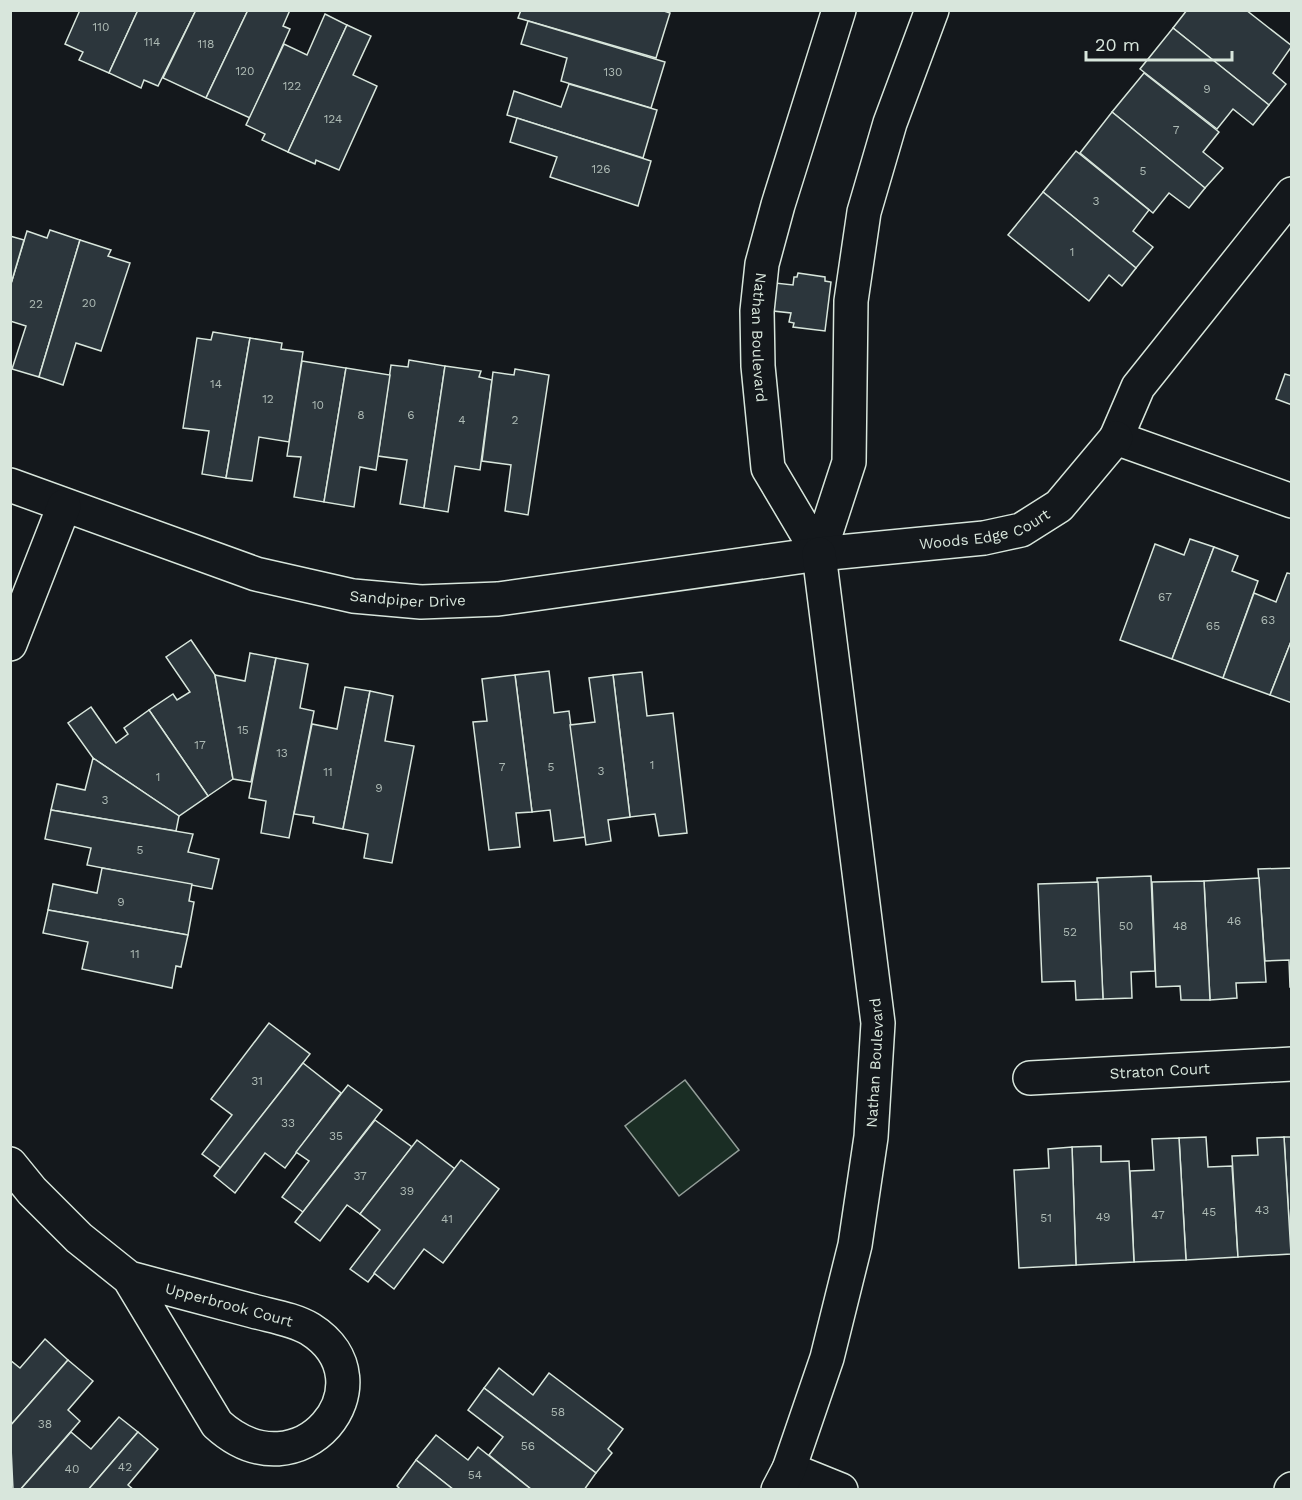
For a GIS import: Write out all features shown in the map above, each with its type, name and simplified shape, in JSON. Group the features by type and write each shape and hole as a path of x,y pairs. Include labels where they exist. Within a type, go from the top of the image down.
{"street":[{"name":"Nathan Boulevard","path":"783,1479 827,1358 855,1245 871,1137 878,1023 819,554 768,468 758,366 757,311 762,264 839,10"},
{"name":"Nathan Boulevard","path":"819,554 849,462 851,301 864,212 890,123 932,10"},
{"name":"Woods Edge Court","path":"819,554 984,538 1021,530 1059,506 1116,438 1138,387 1292,194"},
{"path":"1116,438 1292,501"},
{"name":"Sandpiper Drive","path":"10,485 256,574 352,596 422,602 498,598 819,554"},
{"path":"10,644 64,506"},
{"name":"Straton Court","path":"1030,1078 1292,1064"},
{"name":"Upperbrook Court","path":"10,1164 32,1191 79,1238 129,1278 217,1424 233,1441 252,1451 280,1455 307,1447 328,1429 341,1403 343,1388 337,1361 321,1338 296,1322 129,1278"},
{"path":"783,1479 841,1490"}],"green space":[{"path":"685,1080 739,1150 679,1196 625,1126"}],"building":[{"path":"80,10 138,10 109,73 79,60 83,52 65,44"},
{"path":"138,10 196,10 158,86 144,80 141,88 109,73"},
{"path":"196,10 248,10 206,98 163,78"},
{"path":"248,10 290,10 283,26 290,29 250,118 206,98"},
{"path":"521,10 661,10 670,13 656,58 518,18"},
{"path":"1187,10 1246,10 1292,46 1273,73 1286,84 1269,105 1173,28"},
{"path":"325,14 347,25 288,152 262,140 265,134 246,125 284,44 307,55"},
{"path":"528,21 665,62 651,108 561,81 567,58 521,44"},
{"path":"347,25 371,36 353,75 377,86 339,170 316,160 315,164 288,152"},
{"path":"1173,28 1269,105 1253,125 1233,109 1217,129 1140,69"},
{"path":"1144,73 1219,132 1203,152 1223,168 1205,188 1112,112"},
{"path":"569,84 657,110 643,158 507,115 514,91 561,107"},
{"path":"1112,112 1205,188 1189,208 1169,193 1153,213 1080,153"},
{"path":"517,118 651,161 638,206 550,177 557,157 510,142"},
{"path":"1076,151 1149,210 1133,231 1153,247 1136,268 1043,192"},
{"path":"1043,192 1136,268 1122,286 1109,275 1089,301 1008,235"},
{"path":"50,230 80,240 39,377 12,369 26,326 10,321 10,287 27,231 47,238"},
{"path":"10,236 24,240 10,287"},
{"path":"80,240 111,250 108,256 130,263 101,351 76,343 63,385 39,377"},
{"path":"798,273 825,277 825,281 831,282 825,331 793,327 794,323 789,322 791,313 764,310 766,282 793,285 794,277 797,277"},
{"path":"213,332 250,338 226,478 202,474 209,431 183,428 197,338 211,340"},
{"path":"250,338 282,343 281,349 303,352 289,442 259,437 252,481 226,478"},
{"path":"409,360 445,366 424,508 400,504 407,460 378,456 391,365 408,367"},
{"path":"302,361 346,368 324,502 294,497 301,457 287,456"},
{"path":"445,366 481,371 479,377 492,380 480,470 455,466 448,512 424,508"},
{"path":"346,368 390,375 376,470 360,467 354,507 324,502"},
{"path":"515,369 549,375 528,515 505,511 511,465 482,461 493,372 514,375"},
{"path":"1285,374 1292,376 1292,405 1276,399"},
{"path":"1190,539 1214,547 1172,659 1120,640 1155,544 1184,555"},
{"path":"1214,547 1238,556 1232,571 1258,581 1223,678 1172,659"},
{"path":"1287,573 1292,574 1292,639 1270,695 1223,678 1254,593 1276,602"},
{"path":"1292,639 1292,703 1270,695"},
{"path":"191,640 215,675 233,779 208,796 149,710 173,694 177,700 190,692 166,657"},
{"path":"250,653 276,658 251,782 233,779 215,675 245,681"},
{"path":"276,658 308,664 300,708 314,711 289,838 261,833 266,801 249,798"},
{"path":"549,671 554,713 569,711 585,837 554,841 550,810 532,812 515,675"},
{"path":"642,672 647,716 673,713 687,833 659,836 655,814 630,817 613,675"},
{"path":"515,675 532,812 516,813 520,847 489,850 473,722 487,721 482,679"},
{"path":"613,675 630,817 608,820 611,841 586,845 570,725 595,722 589,678"},
{"path":"345,687 370,691 343,829 313,823 314,817 294,814 312,724 337,729"},
{"path":"370,691 393,696 385,741 414,746 392,863 364,858 368,834 343,829"},
{"path":"91,707 116,743 128,734 124,728 149,710 208,796 179,816 93,758 68,723"},
{"path":"93,758 179,816 176,831 51,810 57,784 85,790"},
{"path":"51,810 193,834 188,852 219,859 212,889 87,865 91,848 45,839"},
{"path":"102,868 192,884 189,901 194,902 188,935 48,910 53,884 97,893"},
{"path":"1292,868 1292,987 1290,987 1289,960 1265,961 1258,869"},
{"path":"1151,876 1155,971 1131,972 1132,998 1103,999 1097,878"},
{"path":"1259,878 1266,982 1236,983 1237,998 1210,1000 1204,881"},
{"path":"1204,881 1210,1000 1181,1000 1180,986 1156,987 1152,882"},
{"path":"1098,882 1103,999 1076,1000 1075,981 1042,982 1038,884"},
{"path":"48,910 188,935 181,967 176,966 172,988 82,969 88,942 43,933"},
{"path":"269,1023 310,1054 221,1168 202,1154 232,1115 211,1099"},
{"path":"303,1063 341,1093 285,1168 265,1153 235,1193 214,1176"},
{"path":"348,1085 382,1110 303,1212 282,1197 309,1161 296,1152"},
{"path":"375,1120 412,1147 360,1214 347,1205 320,1241 295,1222"},
{"path":"1206,1137 1208,1167 1232,1166 1238,1257 1186,1260 1179,1138"},
{"path":"1284,1137 1292,1137 1292,1254 1291,1254"},
{"path":"1284,1137 1291,1254 1238,1257 1232,1156 1258,1155 1257,1138"},
{"path":"1179,1138 1186,1260 1134,1262 1130,1171 1154,1170 1152,1139"},
{"path":"417,1140 455,1169 368,1282 350,1269 380,1230 360,1214"},
{"path":"1101,1146 1101,1162 1129,1161 1134,1262 1076,1265 1072,1147"},
{"path":"1072,1147 1076,1265 1019,1268 1014,1170 1049,1168 1048,1149"},
{"path":"461,1160 499,1189 443,1263 424,1249 394,1289 374,1273"},
{"path":"45,1339 68,1360 10,1426 10,1360 20,1368"},
{"path":"68,1360 93,1381 68,1410 80,1421 20,1490 13,1490 10,1426"},
{"path":"499,1368 533,1395 549,1373 623,1429 608,1449 612,1453 596,1473 484,1388"},
{"path":"484,1388 596,1473 584,1490 532,1490 489,1455 503,1437 468,1410"},
{"path":"119,1417 138,1432 88,1490 20,1490 71,1432 91,1449"},
{"path":"138,1432 158,1449 128,1485 134,1490 88,1490"},
{"path":"436,1435 468,1460 478,1447 532,1490 454,1490 416,1460"},
{"path":"416,1460 454,1490 401,1490 397,1486"}]}
